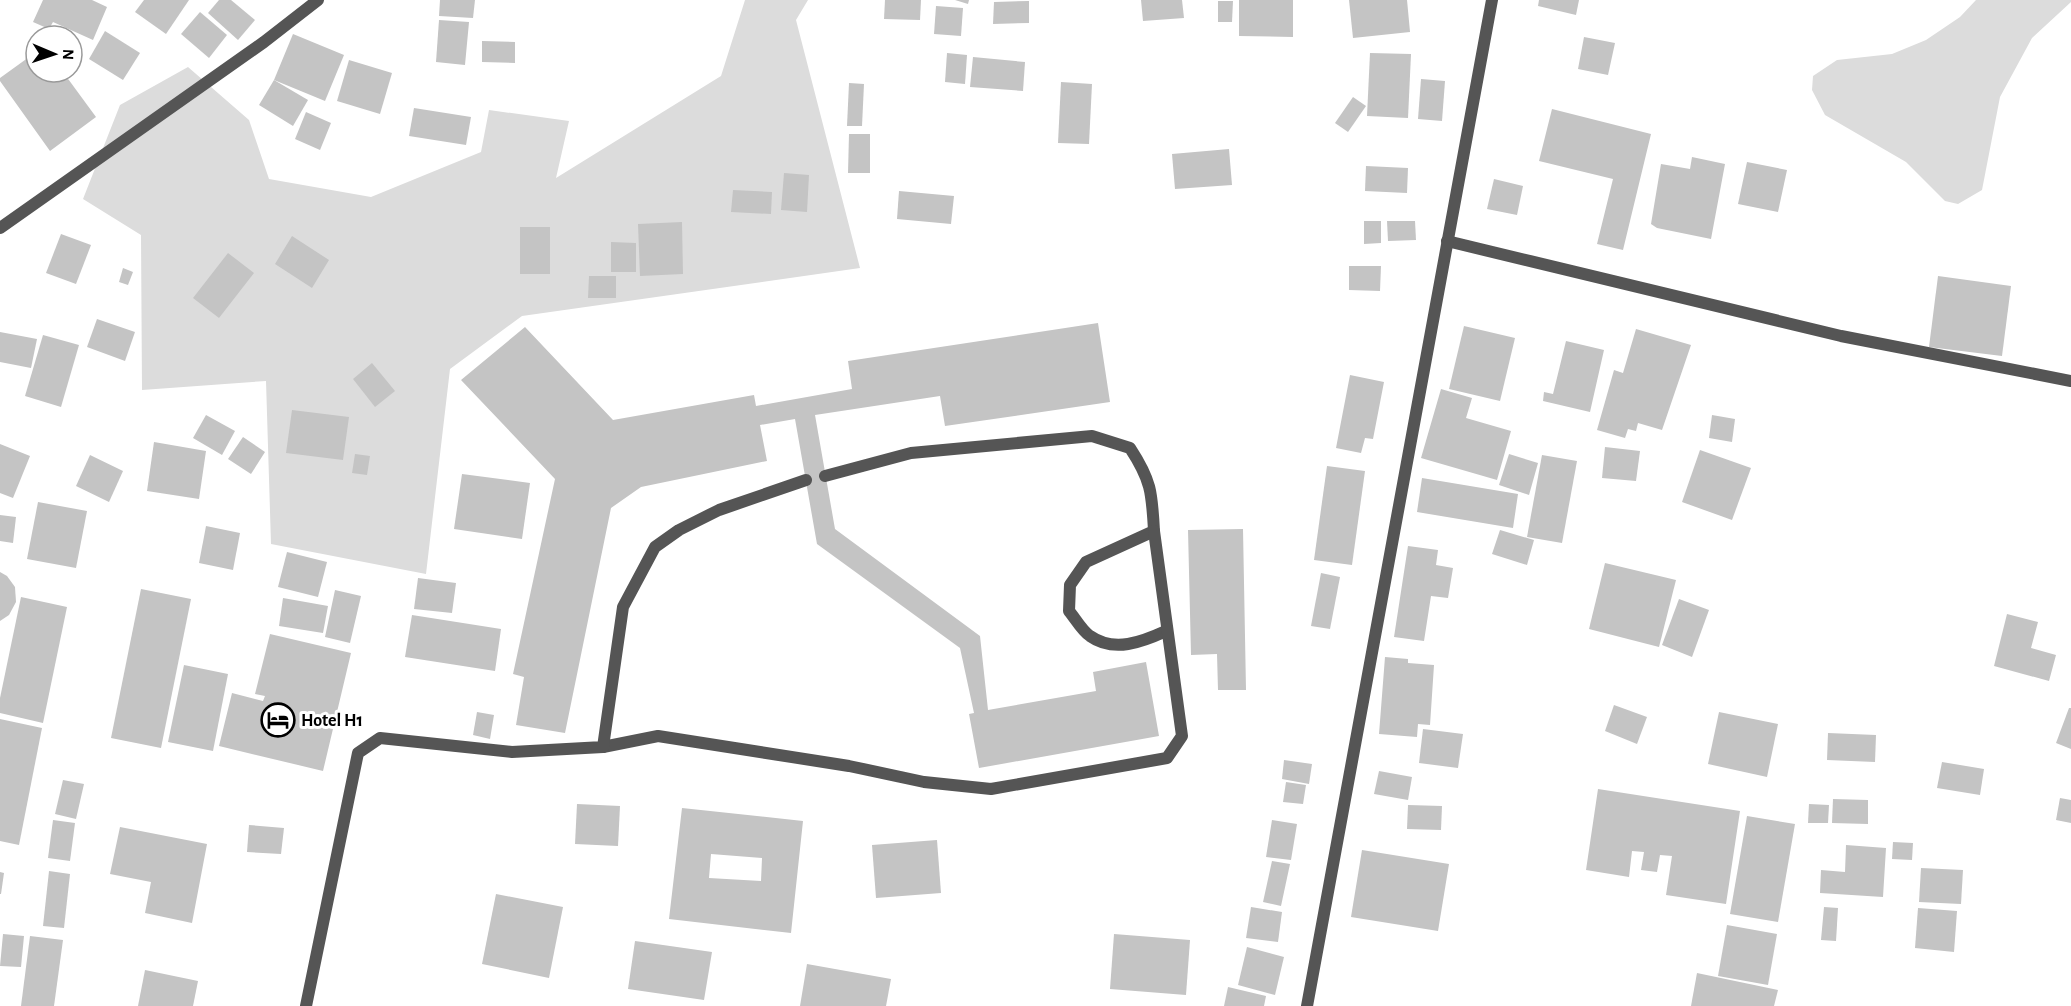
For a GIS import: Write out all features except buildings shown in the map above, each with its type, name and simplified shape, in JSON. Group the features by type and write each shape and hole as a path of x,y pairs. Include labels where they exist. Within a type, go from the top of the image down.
{"street":[{"path":"0,228 264,42 318,0"},
{"path":"1307,1006 1492,0"},
{"path":"1447,241 1841,336 2071,381"},
{"path":"306,1006 358,753 380,738 512,752 603,747 658,736 849,766 924,782 992,789 1167,758 1182,736 1173,659 1166,631 1163,584 1154,531 1152,500 1146,473 1130,447 1092,436 911,453 825,476"},
{"path":"603,747 623,607 656,547 679,530 719,510 806,480"},
{"path":"1154,531 1086,562 1070,585 1069,610 1089,636 1115,645 1138,643 1166,631"}],"shaded area":[{"path":"745,0 808,0 796,20 860,268 522,316 450,369 426,574 271,544 266,381 142,390 141,235 83,199 120,105 188,67 249,120 269,179 371,197 481,152 489,110 569,121 556,178 721,76"},
{"path":"1976,0 2071,0 2071,2 2032,38 2000,97 1982,190 1958,204 1945,201 1906,162 1825,115 1812,90 1813,76 1837,60 1892,54 1926,40 1960,17"}],"place":[{"name":"Hotel H1","path":"278,720"}]}
